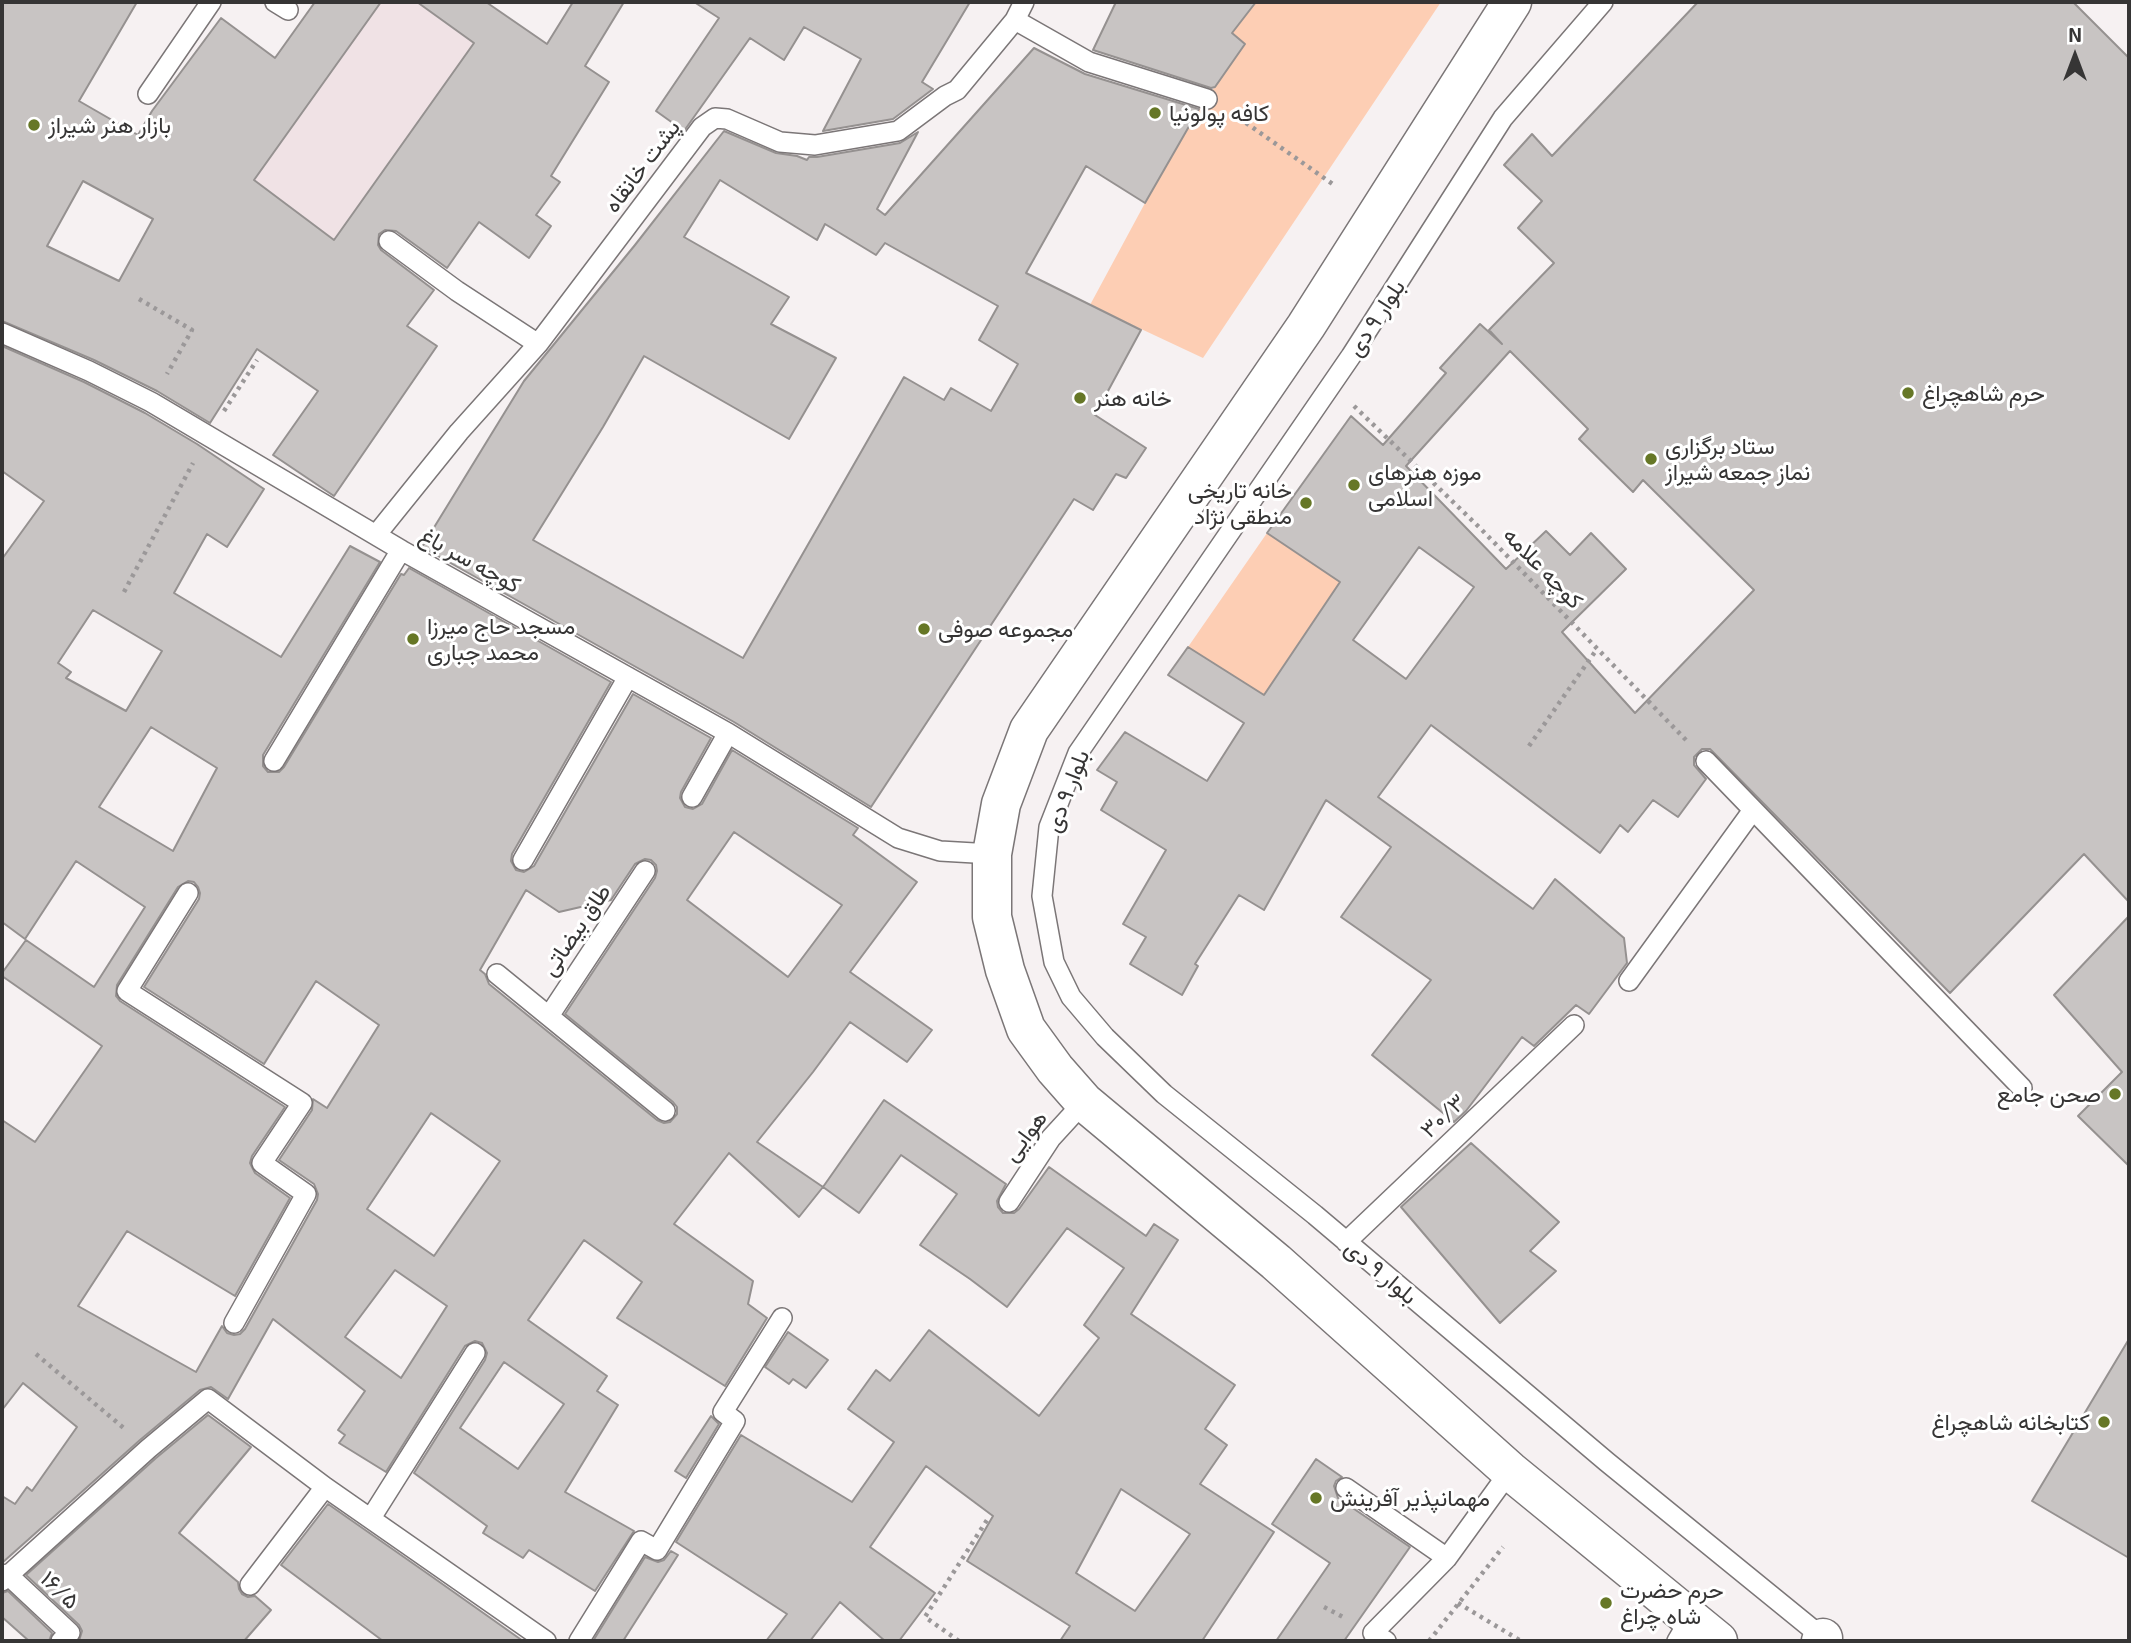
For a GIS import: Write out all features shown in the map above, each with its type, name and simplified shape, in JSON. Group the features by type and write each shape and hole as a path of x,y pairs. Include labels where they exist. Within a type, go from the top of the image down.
{"street":[{"path":"1511,2 1306,326 1029,730 1001,803 992,854 992,916 1005,970 1026,1029 1055,1069 1084,1102 1276,1262 1695,1634"}],"lane":[{"path":"148,94 211,2"},
{"name":"پشت خانقاه","path":"376,535 459,432 538,344 702,127 715,118 727,119 780,142 815,145 898,131 957,90 1015,20 1024,2"},
{"name":"بلوار ۹ دی","path":"1603,2 1503,118 1351,356 1078,753 1049,827 1042,896 1054,962 1071,997 1105,1037 1164,1094 1315,1215 1607,1462 1824,1640"},
{"path":"1015,20 1089,62 1207,99"},
{"path":"389,241 457,291 538,344"},
{"name":"کوچه سر باغ","path":"2,333 151,402 401,550 728,733 898,838 940,851 992,854"},
{"path":"274,761 401,550"},
{"path":"523,860 628,677"},
{"path":"692,797 728,733"},
{"path":"1706,761 2022,1087"},
{"path":"1629,981 1753,810"},
{"name":"طاق بیضاتی","path":"549,1016 645,871"},
{"path":"188,893 127,990 302,1103 262,1163 306,1194 234,1323"},
{"path":"497,974 665,1111"},
{"name":"۳۰/۳","path":"1346,1242 1574,1026"},
{"name":"هوایی","path":"1009,1202 1051,1139 1084,1102"},
{"path":"579,1641 641,1541 657,1550 735,1421 723,1412 782,1318"},
{"path":"371,1518 475,1353"},
{"path":"5,1577 148,1449 209,1390 325,1487 546,1641"},
{"path":"1386,1641 1373,1633 1447,1558 1510,1471"},
{"path":"250,1585 325,1487"},
{"path":"1346,1488 1447,1558"},
{"name":"۱۶/۵","path":"5,1577 70,1633 61,1641"}],"path":[{"path":"1232,113 1334,185"},
{"path":"139,299 192,330 151,402"},
{"path":"124,592 208,436 257,360"},
{"name":"کوچه علامه","path":"1351,403 1480,528 1706,761"},
{"path":"1529,746 1597,649"},
{"path":"36,1354 148,1449"},
{"path":"959,1641 925,1617 987,1520"},
{"path":"1429,1641 1503,1547"},
{"path":"1458,1603 1521,1641"}],"shaded area":[{"path":"315,2 486,2 529,32 352,285 250,250 257,104 298,46 288,39"},
{"path":"1256,2 1441,2 1203,358 1090,305 1198,111 1244,44 1232,33"},
{"name":"خانه تاریخی منطقی نژاد","path":"1267,533 1340,582 1264,695 1188,647"}],"building":[{"path":"2,2 137,2 79,101 138,135 152,111 221,18 275,58 315,2 381,2 254,180 334,240 474,43 417,2 486,2 547,44 573,2 624,2 585,66 609,82 551,176 560,182 536,215 551,226 529,258 479,222 447,268 396,231 385,230 379,234 378,245 381,250 434,290 407,326 437,346 334,496 273,455 318,391 257,349 210,423 157,391 94,360 2,321","holes":["83,181 153,219 119,281 47,246"]},
{"path":"694,2 970,2 922,82 933,89 893,119 823,131 861,59 804,27 784,60 750,38 684,131 656,111 719,18"},
{"path":"1116,2 1256,2 1232,33 1245,44 1215,87 1211,88 1093,50"},
{"name":"حرم شاهچراغ","path":"1698,2 2073,2 2129,58 2129,902 2084,854 1950,993 1710,749 1702,749 1694,757 1694,765 1706,779 1678,817 1653,800 1628,832 1620,825 1600,853 1431,725 1378,797 1533,909 1555,879 1624,938 1627,963 1589,1014 1576,1005 1534,1046 1522,1037 1466,1111 1454,1122 1372,1055 1431,980 1341,917 1391,847 1326,800 1264,910 1239,895 1195,964 1198,966 1182,995 1130,964 1146,937 1123,924 1166,850 1101,810 1117,782 1097,770 1125,732 1207,781 1244,723 1168,675 1188,647 1264,695 1340,582 1267,533 1351,416 1383,445 1446,373 1440,368 1480,324 1502,344 1489,330 1554,263 1518,228 1542,201 1504,165 1532,134 1552,156","holes":["1510,351 1588,429 1579,439 1633,492 1643,480 1754,590 1635,713 1562,632 1626,569 1591,533 1570,555 1546,531 1506,569 1406,466","1419,547 1474,587 1406,679 1353,640"]},
{"path":"1034,48 1085,74 1199,109 1145,203 1086,166 1026,273 1141,330 1095,415 1146,448 1126,478 1116,474 1093,510 1074,499 871,807 734,722 422,547 524,381 724,131 776,153 807,160 809,157 900,143 918,132 877,209 885,215","holes":["720,180 817,240 825,224 876,255 885,243 998,306 979,340 1018,364 991,411 951,388 944,400 904,377 743,658 533,540 644,356 789,439 836,358 771,324 789,297 684,237"]},
{"path":"2,346 84,382 145,413 264,489 227,547 207,534 174,593 281,657 350,546 380,562 263,755 263,766 268,772 279,772 284,767 401,574 404,575 409,568 611,682 512,854 511,861 516,870 524,872 534,866 633,694 711,738 681,792 680,798 685,807 693,809 702,804 732,750 858,828 853,835 917,882 850,972 932,1030 907,1062 850,1022 757,1142 823,1187 799,1217 729,1153 674,1224 753,1281 748,1304 767,1318 725,1386 617,1318 642,1282 584,1240 528,1320 607,1376 597,1391 618,1405 565,1492 634,1531 595,1591 529,1550 523,1558 483,1533 487,1526 414,1473 485,1360 487,1353 482,1343 475,1341 465,1346 386,1472 339,1443 345,1435 338,1430 365,1391 273,1319 228,1399 211,1387 200,1390 2,1563 2,1496 15,1504 27,1487 32,1491 77,1427 23,1383 2,1410 2,1120 35,1142 102,1046 2,976 2,973 26,940 94,987 145,907 76,861 25,939 2,922 2,559 44,501 2,471","holes":["93,610 162,651 126,711 66,678 71,672 58,663","151,727 217,768 173,851 99,807","734,832 842,905 788,977 687,900","645,859 656,865 655,878 565,1014 673,1102 677,1107 677,1114 670,1122 657,1120 489,984 480,970 526,890 559,912 611,900 635,864","188,881 194,882 198,887 199,899 144,987 264,1064 316,981 379,1025 327,1108 313,1099 312,1110 279,1160 314,1184 317,1200 245,1329 234,1335 227,1333 222,1326 196,1372 78,1306 127,1231 235,1296 290,1198 255,1173 250,1163 285,1107 120,1001 116,996 117,985 178,887","431,1113 500,1161 434,1256 367,1209","395,1270 447,1306 401,1378 345,1337","504,1362 564,1404 518,1469 460,1428"]},
{"path":"2129,916 2129,1166 2078,1116 2122,1072 2054,995"},
{"path":"884,1100 1006,1184 997,1201 1003,1213 1014,1213 1019,1209 1049,1167 1146,1236 1154,1224 1178,1240 1131,1314 1235,1385 1205,1429 1227,1445 1200,1484 1274,1532 1202,1641 1060,1641 1070,1626 967,1561 993,1516 926,1466 870,1547 935,1593 899,1641 885,1641 840,1602 810,1641 766,1641 787,1614 676,1542 741,1435 852,1502 894,1442 848,1409 876,1370 890,1381 929,1330 1039,1416 1099,1338 1084,1325 1124,1268 1067,1228 1007,1307 920,1245 957,1194 901,1155 859,1213 823,1187","holes":["1121,1489 1190,1534 1135,1611 1076,1573"]},
{"path":"1471,1143 1559,1222 1530,1251 1556,1271 1500,1323 1401,1207"},
{"path":"788,1332 828,1360 806,1388 793,1379 789,1384 765,1367"},
{"name":"کتابخانه شاهچراغ","path":"2129,1339 2129,1558 2032,1501"},
{"path":"208,1415 251,1447 179,1533 238,1582 242,1594 255,1596 271,1610 244,1641 79,1641 82,1631 79,1625 26,1575"},
{"path":"711,1416 719,1424 686,1478 675,1471"},
{"path":"1316,1459 1342,1477 1334,1486 1338,1498 1410,1547 1344,1641 1276,1641 1330,1563 1272,1524"},
{"path":"328,1504 523,1641 383,1641 281,1565"},
{"path":"671,1551 678,1555 623,1641 593,1641 645,1557 658,1562 664,1560"},
{"path":"8,1591 52,1633 49,1641 29,1641 2,1617 2,1593"}],"place":[{"name":"کافه پولونیا","path":"1155,113"},
{"name":"بازار هنر شیراز","path":"34,125"},
{"name":"حرم شاهچراغ","path":"1908,393"},
{"name":"خانه هنر","path":"1080,398"},
{"name":"ستاد برگزاری نماز جمعه شیراز","path":"1651,459"},
{"name":"موزه هنرهای اسلامی","path":"1354,485"},
{"name":"خانه تاریخی منطقی نژاد","path":"1306,503"},
{"name":"مجموعه صوفی","path":"924,629"},
{"name":"مسجد حاج میرزا محمد جباری","path":"413,639"},
{"name":"صحن جامع","path":"2115,1094"},
{"name":"کتابخانه شاهچراغ","path":"2104,1422"},
{"name":"مهمانپذیر آفرینش","path":"1316,1498"},
{"name":"حرم حضرت شاه چراغ","path":"1606,1603"}]}
